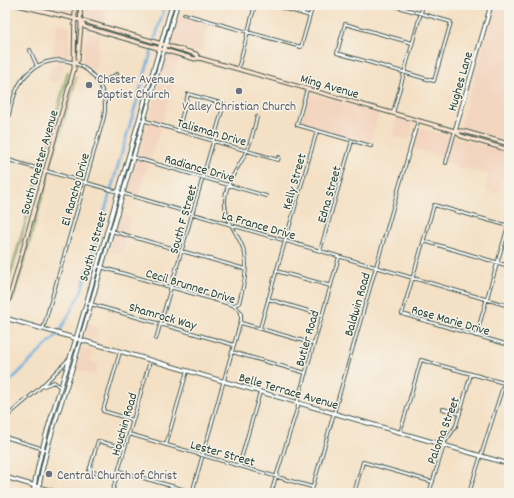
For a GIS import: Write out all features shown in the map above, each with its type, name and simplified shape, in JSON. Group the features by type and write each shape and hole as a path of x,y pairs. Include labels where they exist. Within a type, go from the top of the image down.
{"main road":[{"name":"Ming Avenue","path":"17,5 160,43 196,54 199,58"},
{"name":"South Chester Avenue","path":"75,5 76,20 73,60 75,62"},
{"name":"South Chester Avenue","path":"5,313 46,171 75,62 78,60 81,22 80,5"},
{"name":"Ming Avenue","path":"81,22 85,27 195,59 199,58 418,121 455,131 463,131 508,144"},
{"name":"Ming Avenue","path":"455,131 461,136 509,150"},
{"path":"492,145 496,143 508,144"}],"street":[{"name":"South H Street","path":"33,493 42,449 108,230 158,48 172,5"},
{"name":"South H Street","path":"38,493 47,450 81,340 177,5"},
{"path":"238,69 255,5"},
{"path":"273,5 310,16"},
{"path":"184,14 301,47 313,5"},
{"path":"391,5 451,22 434,81 337,53 345,24 412,43"},
{"path":"393,113 423,5"},
{"name":"Hughes Lane","path":"446,163 491,5"},
{"path":"30,50 37,66"},
{"path":"5,130 18,87 27,74 37,66 56,60 75,62 90,72 100,84 116,74"},
{"name":"El Rancho Drive","path":"43,330 105,112 104,96 100,84"},
{"path":"149,85 147,98 149,103"},
{"path":"307,89 297,125 371,146"},
{"name":"South F Street","path":"156,339 224,104 188,94 178,131"},
{"path":"233,305 239,303 246,269 245,255 232,226 225,205 229,185 247,151 257,118"},
{"name":"Talisman Drive","path":"139,119 278,160 278,157"},
{"name":"Baldwin Road","path":"310,493 418,121"},
{"name":"Kelly Street","path":"260,328 317,131"},
{"name":"Edna Street","path":"320,251 352,141"},
{"name":"Radiance Drive","path":"129,156 266,196"},
{"name":"La France Drive","path":"5,159 509,306"},
{"path":"413,278 434,204 508,226 476,336"},
{"path":"108,230 246,269"},
{"path":"424,241 509,266"},
{"name":"Butler Road","path":"271,493 339,257"},
{"name":"Cecil Brunner Drive","path":"97,266 233,305 241,312 241,323 314,344"},
{"path":"276,271 331,286"},
{"name":"Rose Marie Drive","path":"413,278 402,314 509,345"},
{"path":"268,299 322,315"},
{"name":"Shamrock Way","path":"86,303 234,345"},
{"name":"Belle Terrace Avenue","path":"5,318 509,464"},
{"path":"192,492 241,323"},
{"path":"120,352 103,411 133,420"},
{"path":"232,352 306,373"},
{"path":"5,418 40,388 63,366 71,355"},
{"path":"400,433 421,360 504,383 469,493"},
{"name":"Houchin Road","path":"112,493 150,361"},
{"path":"166,445 187,371"},
{"name":"Paloma Street","path":"430,493 444,445 454,429 460,414 471,374"},
{"path":"40,388 54,382 60,387"},
{"path":"239,466 260,392"},
{"path":"443,409 460,414"},
{"name":"Lester Street","path":"129,434 312,487"},
{"path":"5,437 47,450"},
{"path":"116,478 89,470 98,441 125,448"},
{"path":"354,493 363,462 433,482"},
{"path":"119,471 196,493"},
{"path":"5,477 59,493"}],"shaded area":[{"path":"49,5 103,5 106,20 104,24 49,8"},
{"path":"495,5 509,5 509,141 460,127"},
{"path":"176,15 209,24 201,52 169,43"},
{"path":"57,23 70,28 69,55 67,57 52,57"},
{"path":"87,32 100,36 95,71 83,61"},
{"path":"168,54 180,57 162,124 138,196 127,192"},
{"path":"61,63 64,65 60,83 48,80 52,64"},
{"path":"309,93 379,113 370,143 301,123"},
{"path":"397,118 414,123 409,140 392,135"},
{"path":"422,128 509,153 509,181 502,179 498,194 485,190 489,175 446,163 447,158 414,149 419,130"},
{"path":"120,213 131,217 122,254 109,250"},
{"path":"88,324 99,328 96,340 85,336"},
{"path":"84,347 93,350 90,361 98,364 95,375 75,369 81,348"}],"green space":[{"path":"67,72 69,72 67,82 42,166"},
{"path":"76,77 73,92 50,168"},
{"path":"40,173 5,297 5,290"},
{"path":"48,175 49,176 13,301 11,301"}],"waterway":[{"path":"5,386 59,333 81,292 165,5"}],"place":[{"name":"Chester Avenue Baptist Church","path":"89,85"},
{"name":"Valley Christian Church","path":"239,91"},
{"name":"Central Church of Christ","path":"49,474"}]}
